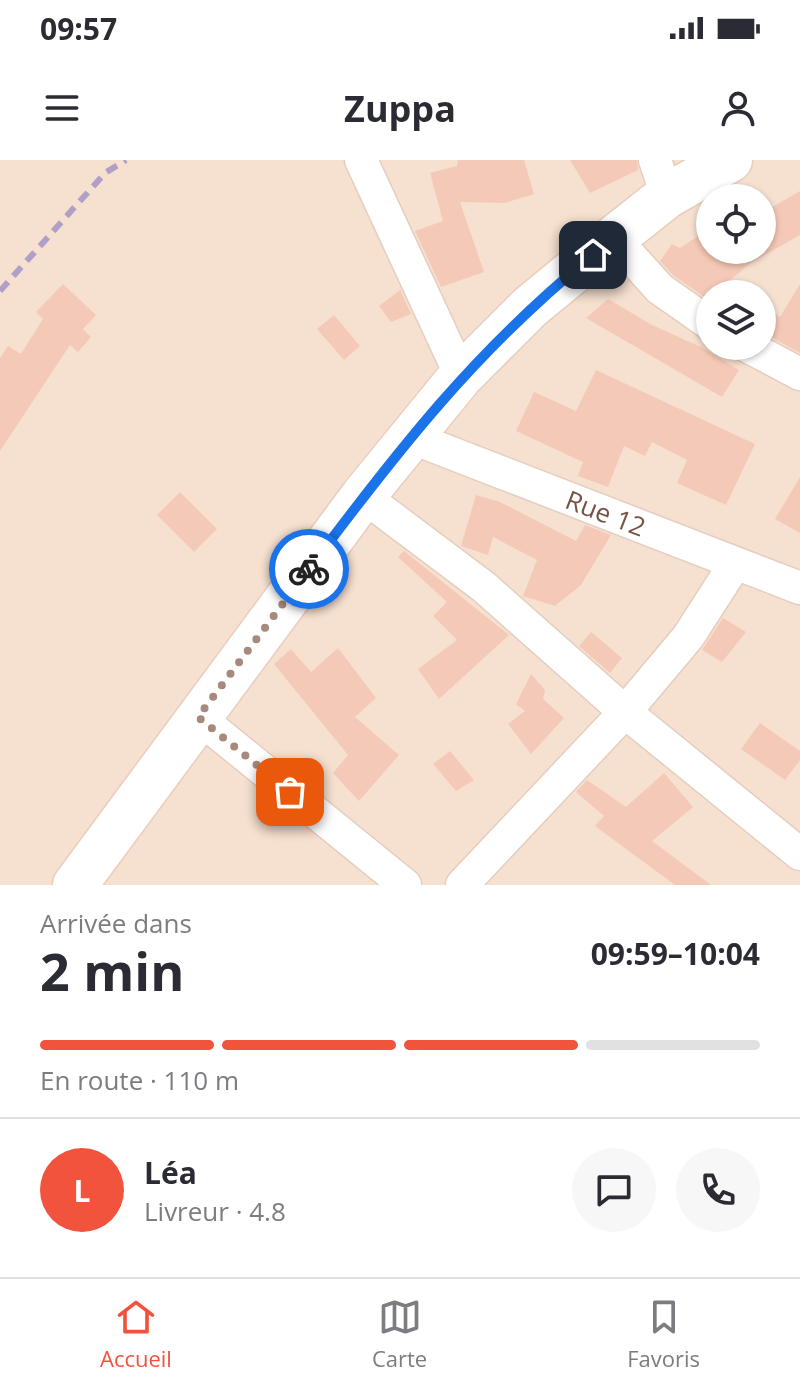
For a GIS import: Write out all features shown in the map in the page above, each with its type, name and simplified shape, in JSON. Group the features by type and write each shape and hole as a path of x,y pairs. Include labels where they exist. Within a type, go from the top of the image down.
{"main road":[{"path":"75,885 363,496 461,376 530,307 614,238 661,178 730,160"}],"street":[{"path":"361,160 461,376"},
{"path":"614,238 660,289 696,314"},
{"path":"774,360 800,374"},
{"name":"Rue 12","path":"410,437 800,588"},
{"path":"363,496 484,587 625,712 800,854"},
{"path":"462,885 625,712 688,637 735,564"},
{"path":"198,717 405,885"}],"shaded area":[{"path":"0,160 800,160 800,885 0,885"}],"building":[{"path":"458,160 524,160 534,194 505,203 460,202 484,272 441,287 415,231 443,221 430,173 457,166"},
{"path":"570,160 637,160 638,170 590,193"},
{"path":"800,191 800,235 776,249 776,205"},
{"path":"696,237 696,264 749,264 730,280 696,280 696,291 660,261 672,244 680,248"},
{"path":"63,284 96,315 83,329 91,337 78,352 70,345 0,451 0,358 8,346 21,354 43,319 36,312"},
{"path":"800,284 800,353 776,340 776,314 780,317"},
{"path":"400,290 411,314 391,322 379,306"},
{"path":"608,299 652,325 696,345 696,360 723,360 739,370 722,397 586,318"},
{"path":"334,315 360,346 344,360 317,329"},
{"path":"596,370 755,444 726,505 677,483 687,460 652,442 645,456 624,446 608,487 578,476 583,462 516,431 534,392 576,411"},
{"path":"800,477 800,533 775,519"},
{"path":"180,492 217,529 194,552 157,515"},
{"path":"476,495 500,502 576,541 585,525 611,535 581,585 555,606 523,596 537,560 493,537 488,555 461,546"},
{"path":"404,551 509,635 439,699 418,669 457,640 433,616 447,602 398,557"},
{"path":"723,618 746,632 722,662 702,650"},
{"path":"591,632 622,658 610,673 579,646"},
{"path":"338,648 376,698 355,717 399,755 359,801 333,773 348,755 274,664 291,649 311,672"},
{"path":"531,674 545,690 543,699 564,718 531,754 508,724 525,711 516,704"},
{"path":"760,723 800,751 800,760 785,780 741,749"},
{"path":"450,751 474,780 456,791 433,764"},
{"path":"664,773 693,807 652,841 711,885 675,885 595,826 604,816 576,792 587,780 626,807"}],"railway":[{"path":"0,291 105,173 126,160"}],"way so far":[{"path":"290,792 198,717 309,569"}],"route":[{"path":"309,569 363,496 461,376 530,307 593,255"}]}
